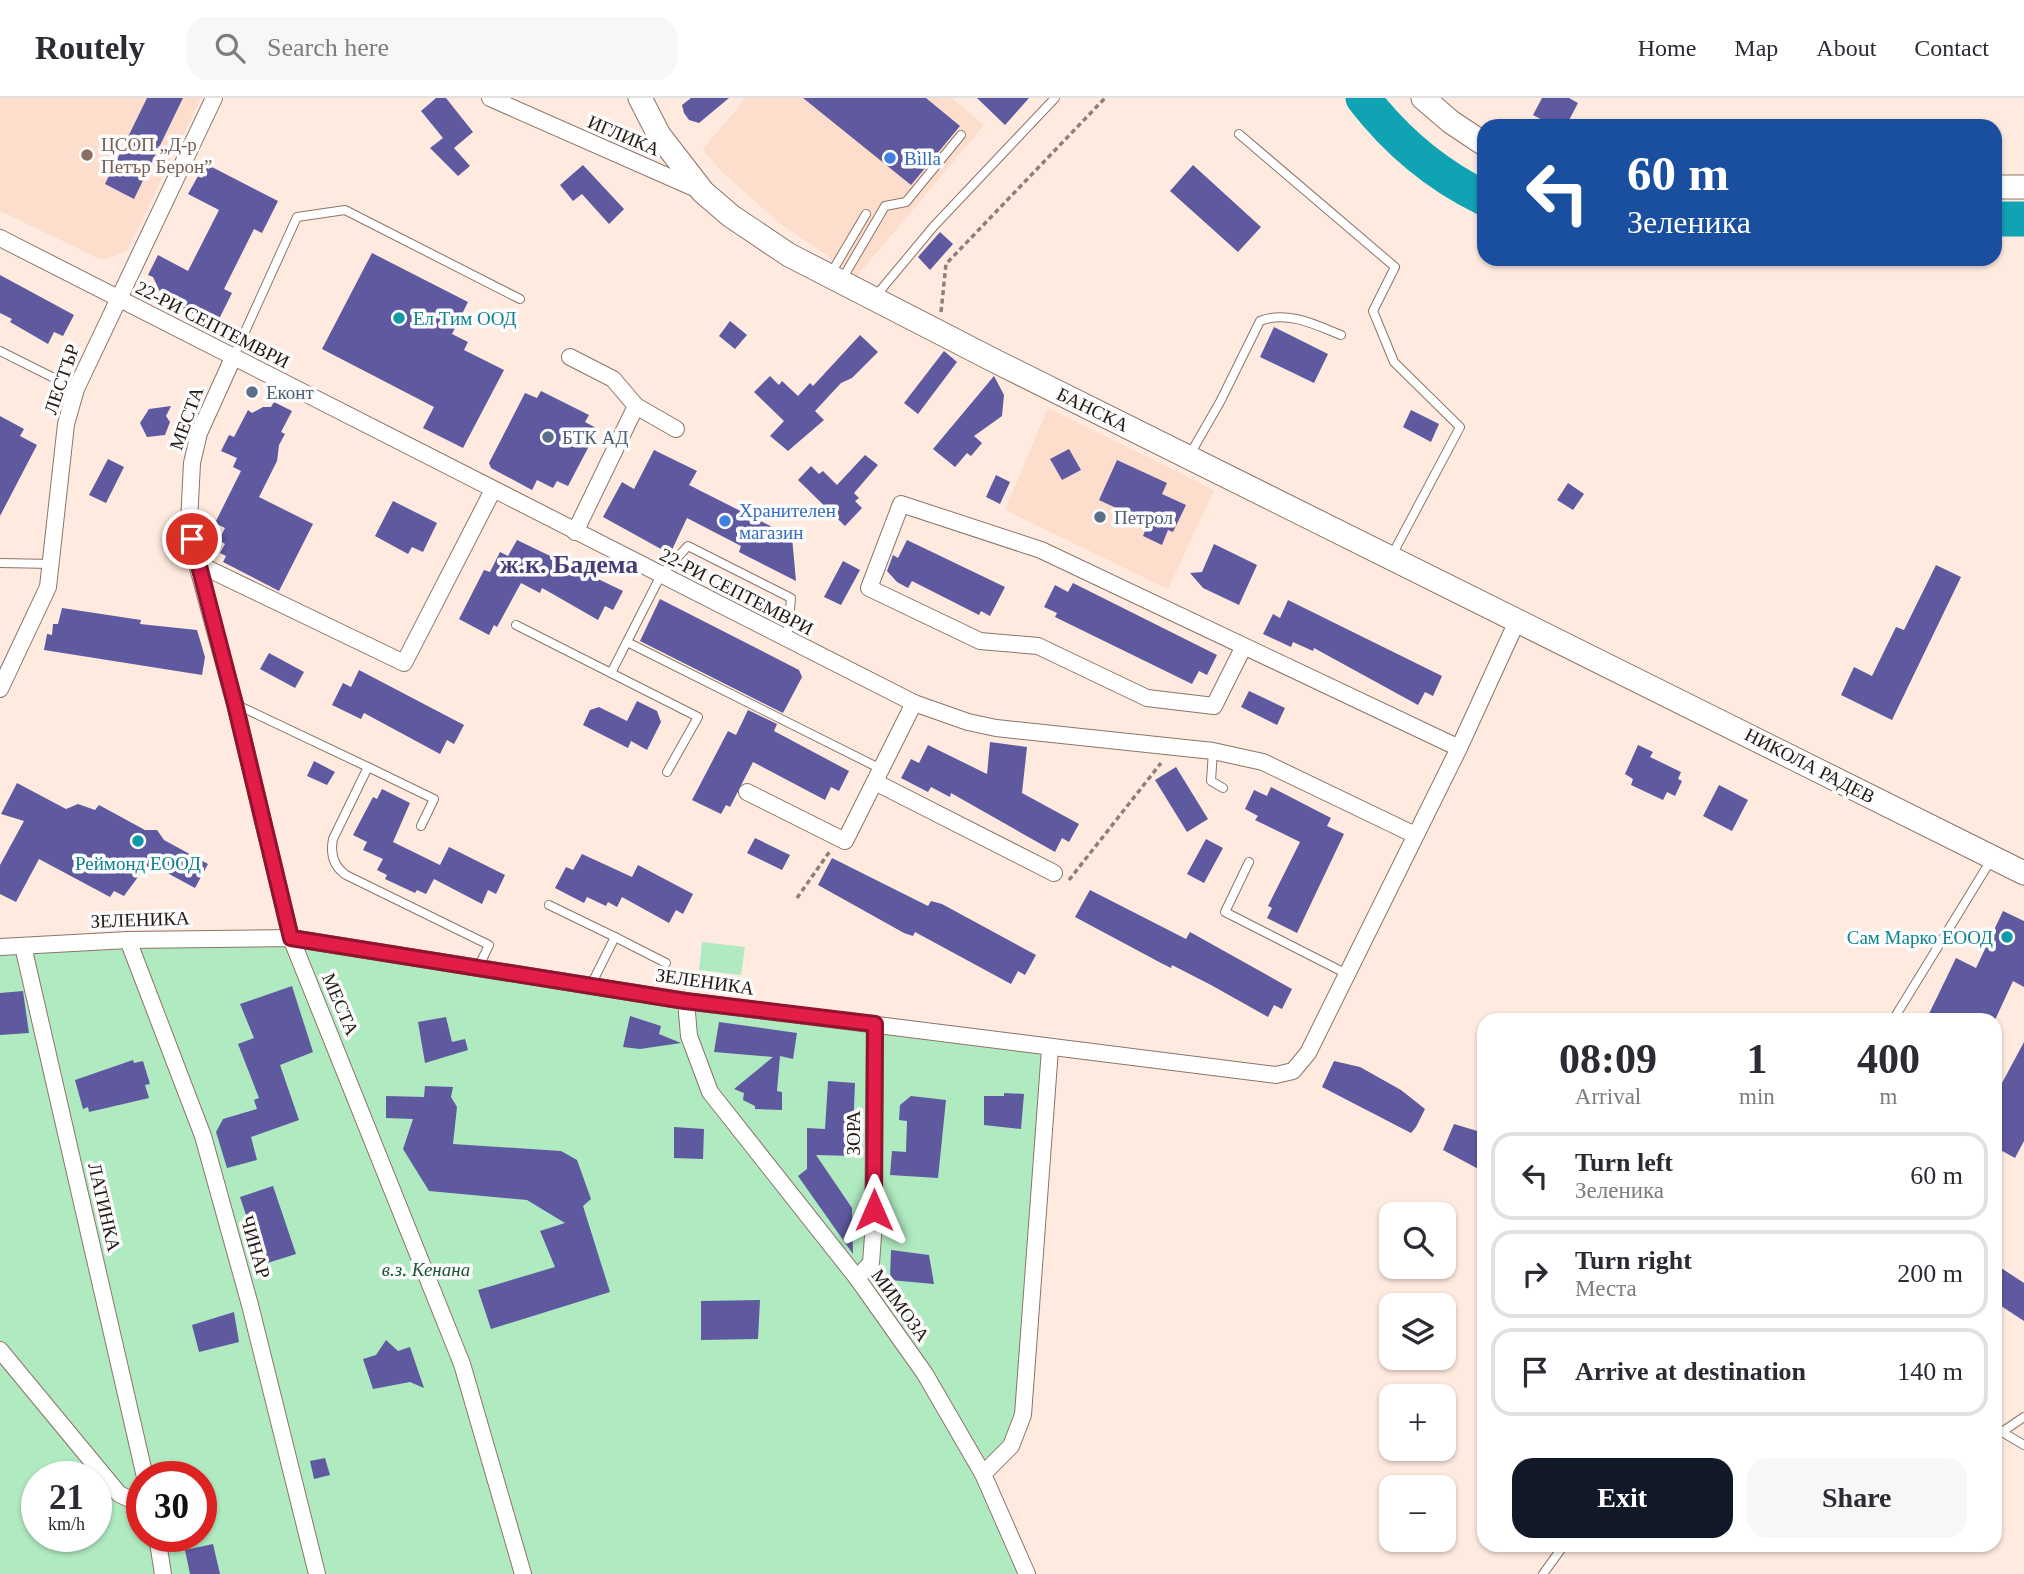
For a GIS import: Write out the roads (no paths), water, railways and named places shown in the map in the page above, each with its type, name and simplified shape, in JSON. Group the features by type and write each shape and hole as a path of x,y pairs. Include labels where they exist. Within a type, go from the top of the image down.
{"street":[{"name":"ЛЕСТЪР","path":"0,689 40,610 52,565 66,424 76,389 116,298 214,98"},
{"name":"ИГЛИКА","path":"490,98 703,192"},
{"name":"БАНСКА","path":"640,98 659,135 703,192 759,237 939,332 1597,658"},
{"path":"1423,98 1477,139"},
{"path":"2002,187 2024,187"},
{"name":"22-РИ СЕПТЕМВРИ","path":"0,238 914,703 968,722 996,728 1213,751 1263,762 1415,835"},
{"name":"МЕСТА","path":"233,358 199,433 192,463 189,522 196,562 235,704 291,938 462,1364 523,1574"},
{"path":"570,358 613,379 636,407 676,429"},
{"path":"575,532 636,407"},
{"path":"196,562 404,663 493,491"},
{"path":"1244,646 1214,706 1147,698 1038,646 980,641 869,588 901,504 1041,550 1244,646 1459,748"},
{"name":"ЗЕЛЕНИКА","path":"0,947 128,940 291,938 685,1001 1050,1049 1276,1075 1293,1071 1308,1053 1459,748 1518,619"},
{"name":"НИКОЛА РАДЕВ","path":"1597,658 2024,873"},
{"path":"747,792 845,842 914,703"},
{"path":"878,775 1054,873"},
{"name":"ЧИНАР","path":"128,940 203,1136 250,1305 317,1574"},
{"name":"ЛАТИНКА","path":"23,946 141,1461"},
{"name":"МИМОЗА","path":"685,1001 689,1036 710,1092 857,1278 925,1374 983,1474 1027,1574"},
{"name":"ЗОРА","path":"857,1278 871,1263 873,1236 875,1024"},
{"path":"983,1474 1011,1446 1023,1415 1050,1049"},
{"path":"0,1350 119,1494 126,1499"},
{"path":"160,1552 163,1574"}],"lane":[{"path":"874,298 934,226 1055,98"},
{"path":"1239,134 1395,267 1373,311 1394,362 1460,427 1391,557"},
{"path":"836,278 885,206 905,202 961,135"},
{"path":"233,358 297,217 345,210 520,299"},
{"path":"836,278 866,214"},
{"path":"1188,456 1220,402 1259,321 1270,317 1289,318 1341,335"},
{"path":"0,351 76,389"},
{"path":"611,673 661,575 688,546 791,598 787,640"},
{"path":"0,563 52,565"},
{"path":"516,625 698,717 667,772"},
{"path":"627,642 878,775"},
{"path":"235,704 434,799 421,826"},
{"path":"1213,751 1211,781 1223,788"},
{"path":"368,767 333,838 334,862 346,875 489,945 477,969"},
{"path":"1897,1013 1993,857"},
{"path":"1249,862 1225,912 1347,974"},
{"path":"549,905 666,963"},
{"path":"591,985 615,937"},
{"path":"2024,1417 2002,1432 2024,1444"},
{"path":"1544,1574 1559,1552"}],"waterway":[{"path":"1363,98 1389,128 1418,155 1477,194"},
{"path":"2002,219 2024,219"}],"place":[{"name":"ЦСОП „Д-р Петър Берон”","path":"87,155"},
{"name":"Billa","path":"890,158"},
{"name":"Ел Тим ООД","path":"399,318"},
{"name":"Еконт","path":"252,392"},
{"name":"БТК АД","path":"548,437"},
{"name":"Петрол","path":"1100,517"},
{"name":"Хранителен магазин","path":"725,521"},
{"name":"Реймонд ЕООД","path":"138,841"},
{"name":"Сам Марко ЕООД","path":"2007,937"}],"district":[{"name":"ж.к. Бадема","path":"569,564"}],"park label":[{"name":"в.з. Кенана","path":"426,1269"}]}
